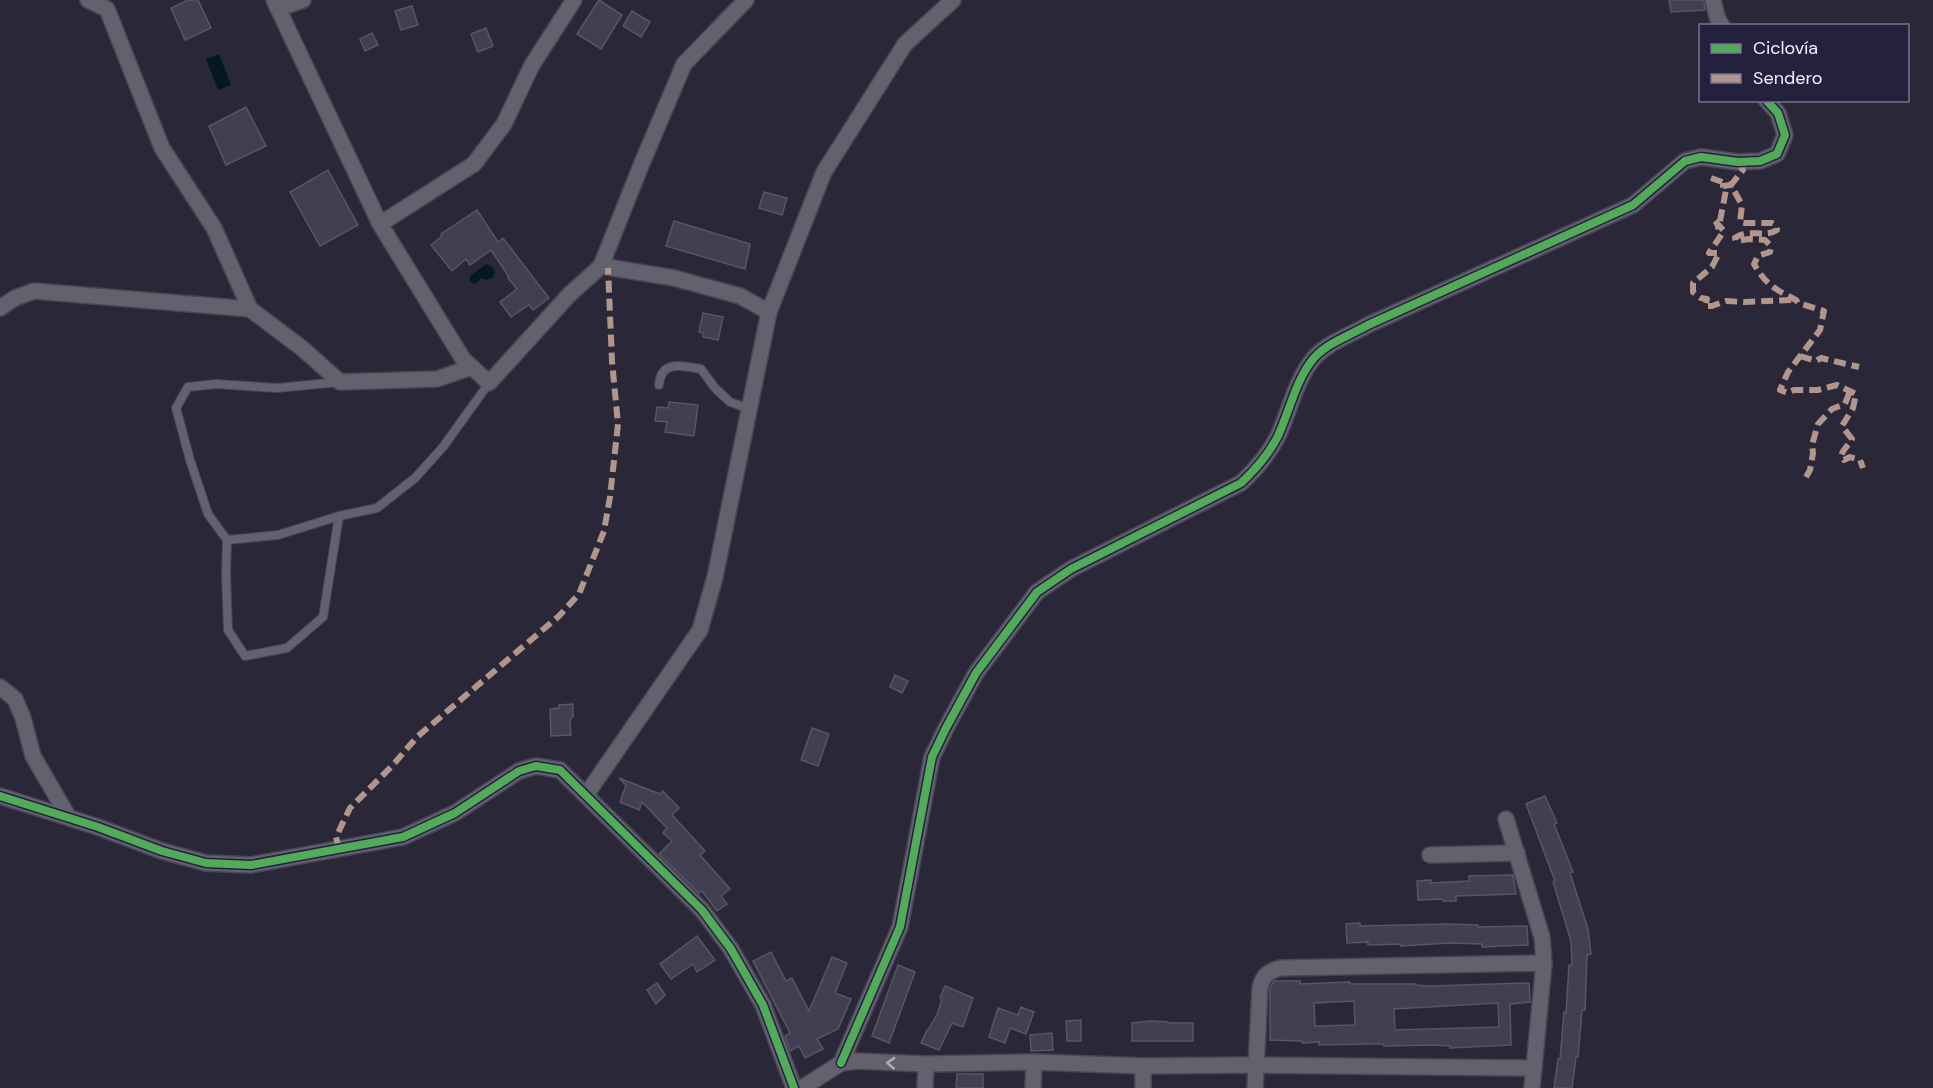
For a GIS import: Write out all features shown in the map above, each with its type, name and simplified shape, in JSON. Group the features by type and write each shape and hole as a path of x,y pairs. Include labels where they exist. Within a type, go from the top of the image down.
{"street":[{"path":"88,0 107,9 162,148 214,228 250,309 303,349 340,382 437,379 472,368"},
{"path":"303,0 276,4 380,224 463,359 489,382 569,295 601,266 684,64 746,0"},
{"path":"380,224 474,164 504,124 532,65 574,0"},
{"path":"586,795 699,630 715,577 769,312 824,172 905,44 953,0"},
{"path":"1713,0 1721,24"},
{"path":"841,1064 900,927 932,758 976,673 1037,592 1071,569 1241,483 1258,467 1277,437 1310,362 1330,344 1633,205 1685,161 1701,157 1738,162 1760,161 1777,154 1785,135 1778,113 1768,102"},
{"path":"601,266 674,278 740,296 769,312"},
{"path":"0,308 15,298 34,291 250,309"},
{"path":"0,687 15,699 23,718 33,756 69,818"},
{"path":"0,796 98,826 162,851 206,862 251,865 403,837 455,813 519,771 536,765 560,771 702,910 731,949 763,1005 794,1088"},
{"path":"1506,819 1542,937 1544,963 1532,1088"},
{"path":"1430,855 1516,853"},
{"path":"1255,1088 1260,988 1268,971 1280,968 1544,963"},
{"path":"802,1088 841,1064 856,1061 926,1064 1034,1062 1143,1066 1534,1068"},
{"path":"1033,1088 1034,1062"},
{"path":"926,1064 926,1088"},
{"path":"1143,1066 1143,1088"}],"lane":[{"path":"659,385 660,377 665,369 674,365 701,369 715,388 730,402 750,410"},
{"path":"339,516 323,618 287,648 245,656 228,630 227,540 208,514 176,408 188,387 216,384 277,388 340,382"},
{"path":"227,540 278,535 339,516 378,508 415,478 443,447 489,382"}],"water":[{"path":"219,54 231,85 218,90 206,59"},
{"path":"486,264 495,271 493,277 486,280 482,278 475,284 470,281 470,276"}],"building":[{"path":"188,0 198,0 211,28 185,40 171,8"},
{"path":"599,0 622,15 601,49 577,34"},
{"path":"1669,0 1704,0 1705,10 1671,12"},
{"path":"412,6 418,25 401,30 395,11"},
{"path":"632,11 650,22 641,37 623,26"},
{"path":"486,28 493,46 478,52 471,34"},
{"path":"372,33 378,45 365,51 360,39"},
{"path":"246,107 266,146 226,165 209,126"},
{"path":"328,170 358,225 320,246 290,192"},
{"path":"764,192 787,198 782,215 759,208"},
{"path":"477,210 498,242 503,238 549,298 533,310 529,305 511,317 500,302 517,289 491,250 470,265 466,259 452,271 431,245 442,236 441,234"},
{"path":"674,221 750,244 745,269 666,246"},
{"path":"703,313 723,317 718,340 703,337 703,333 699,332"},
{"path":"669,402 698,405 694,436 665,432 667,422 655,421 657,407 668,408"},
{"path":"895,675 908,681 902,693 890,687"},
{"path":"573,704 573,717 570,720 571,735 551,736 550,709 559,708 559,705"},
{"path":"812,728 829,734 818,766 801,760"},
{"path":"619,778 660,794 663,791 679,808 672,815 705,851 700,855 730,889 721,896 727,904 717,911 702,891 699,893 659,854 672,841 663,833 667,828 642,802 639,810 620,802 626,785"},
{"path":"1545,796 1557,823 1554,824 1573,872 1570,873 1588,929 1591,954 1587,955 1585,1010 1582,1010 1578,1057 1576,1057 1572,1088 1554,1088 1558,1059 1560,1059 1564,1012 1566,1013 1569,965 1572,965 1571,941 1553,882 1555,881 1526,804"},
{"path":"1513,875 1516,894 1456,896 1456,901 1418,900 1417,881 1431,880 1431,883 1469,881 1469,876"},
{"path":"1360,923 1360,926 1448,924 1478,925 1478,927 1527,926 1528,945 1482,947 1482,944 1450,943 1401,946 1401,944 1368,945 1368,942 1347,943 1346,924"},
{"path":"697,936 715,960 697,972 693,964 671,979 660,964"},
{"path":"771,952 786,981 792,978 809,1011 832,957 847,963 835,993 851,999 838,1029 817,1039 823,1049 805,1058 799,1046 790,1051 785,1036 790,1033 753,961"},
{"path":"898,965 915,972 889,1043 872,1036"},
{"path":"1274,981 1300,981 1300,984 1350,982 1350,984 1430,986 1529,983 1530,1002 1510,1004 1511,1045 1450,1048 1450,1046 1435,1045 1319,1045 1319,1042 1270,1040 1270,988","holes":["1354,1001 1355,1025 1315,1026 1314,1003","1498,1003 1499,1027 1395,1030 1394,1009"]},
{"path":"657,983 665,995 656,1004 647,990"},
{"path":"945,986 973,998 963,1027 952,1023 939,1050 921,1043 937,1015"},
{"path":"1021,1007 1034,1012 1026,1034 1010,1028 1005,1043 989,1037 998,1008 1018,1015"},
{"path":"1081,1020 1081,1041 1067,1041 1066,1021"},
{"path":"1151,1021 1193,1023 1193,1041 1132,1041 1132,1023"},
{"path":"1052,1033 1053,1050 1031,1051 1030,1035"},
{"path":"957,1074 983,1074 983,1088 956,1088"}],"marked path":[{"path":"1738,162 1743,170 1731,185 1742,205 1740,222 1772,223 1776,225 1777,230 1740,235 1735,238 1736,241 1765,240 1771,246 1770,252 1758,256 1754,264 1763,277 1772,286 1798,303 1824,311 1820,330 1788,372 1780,390 1788,393 1794,390 1818,390 1837,385 1856,394 1853,408 1842,426 1852,439 1841,456 1844,460 1850,457 1860,460 1863,468"},
{"path":"1711,178 1731,185 1723,186 1726,190 1719,226 1715,227"},
{"path":"1715,221 1724,231 1709,253 1719,253 1712,267 1693,283 1693,292 1707,299 1705,306 1726,301 1793,300"},
{"path":"339,849 336,837 350,808 417,737 559,616 579,594 604,531 618,424 612,361 608,268"},
{"path":"1800,356 1816,361 1821,358 1859,367"},
{"path":"1806,477 1810,470 1812,445 1818,424 1832,409 1845,404 1850,391"}],"cycle path":[{"path":"841,1063 900,927 932,757 976,673 1037,592 1071,569 1241,483 1262,461 1274,443 1300,380 1310,363 1315,356 1329,346 1368,325 1633,205 1685,161 1701,157 1738,162 1760,161 1777,154 1785,135 1778,113 1768,102"},
{"path":"0,796 98,827 162,851 206,863 251,865 403,837 455,813 519,771 536,766 560,770 702,910 731,949 763,1005 794,1088"}]}
